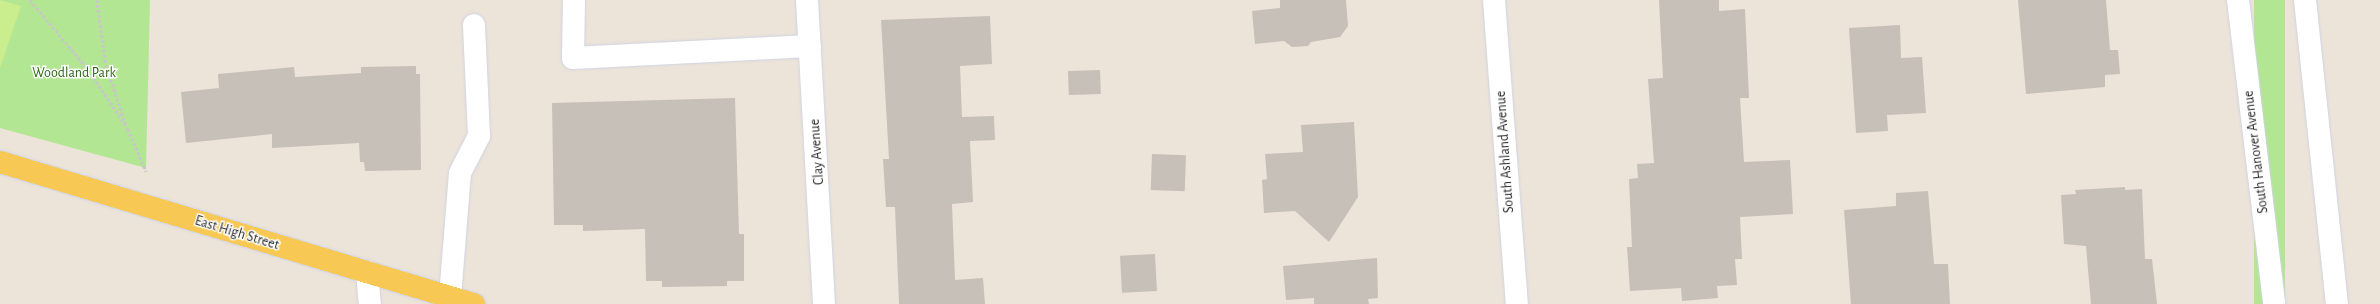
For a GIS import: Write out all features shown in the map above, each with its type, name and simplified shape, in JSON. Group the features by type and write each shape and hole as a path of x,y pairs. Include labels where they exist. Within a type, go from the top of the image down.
{"main road":[{"name":"East High Street","path":"0,162 474,304"}],"street":[{"path":"574,0 573,58 810,46"},
{"name":"Clay Avenue","path":"807,0 824,304"},
{"name":"South Ashland Avenue","path":"1494,0 1517,304"},
{"name":"South Hanover Avenue","path":"2238,0 2274,304"},
{"path":"2305,0 2338,304"},
{"path":"450,297 460,173 479,136 474,25"},
{"path":"367,272 370,304"}],"path":[{"path":"30,0 88,69 128,129"},
{"path":"97,0 106,65 128,129 146,171"}],"green space":[{"name":"Woodland Park","path":"0,0 150,0 146,168 0,128"},
{"path":"0,0 21,6 0,68"},
{"path":"2254,0 2285,0 2285,304 2254,304"}],"building":[{"path":"1280,0 1346,0 1348,26 1340,37 1311,42 1308,46 1292,47 1284,41 1255,44 1252,11 1280,8"},
{"path":"1659,0 1719,0 1719,11 1745,9 1749,98 1740,98 1744,162 1790,160 1793,214 1740,217 1742,259 1735,259 1737,285 1717,286 1718,298 1682,301 1681,288 1630,291 1627,247 1632,247 1629,179 1638,178 1637,164 1654,163 1648,79 1663,78"},
{"path":"2018,0 2106,0 2110,50 2118,50 2120,74 2105,75 2105,87 2026,94"},
{"path":"990,16 992,64 960,66 962,117 994,116 995,140 970,141 973,202 952,204 955,280 983,278 985,304 899,304 895,207 886,207 883,159 889,159 881,20"},
{"path":"1900,25 1901,58 1922,57 1926,113 1887,115 1888,131 1856,133 1849,28"},
{"path":"416,66 416,74 420,74 421,170 365,171 364,162 360,162 359,143 272,148 272,134 186,143 181,92 219,88 218,74 294,67 295,77 361,73 361,67"},
{"path":"1100,70 1101,94 1069,95 1068,71"},
{"path":"735,98 739,234 744,234 744,281 727,281 727,286 662,287 662,281 646,281 645,229 583,231 583,225 554,225 552,103"},
{"path":"1354,122 1358,197 1329,242 1295,211 1264,213 1262,180 1267,179 1265,154 1303,152 1301,125"},
{"path":"1152,154 1186,155 1185,191 1151,190"},
{"path":"2125,187 2125,190 2142,189 2145,259 2152,259 2157,304 2091,304 2086,246 2064,244 2061,195 2076,194 2075,190"},
{"path":"1928,191 1934,264 1948,264 1950,304 1851,304 1844,210 1896,206 1896,193"},
{"path":"1155,254 1157,291 1122,293 1120,256"},
{"path":"1377,258 1378,298 1368,299 1369,304 1314,304 1314,298 1286,300 1283,266"}]}
